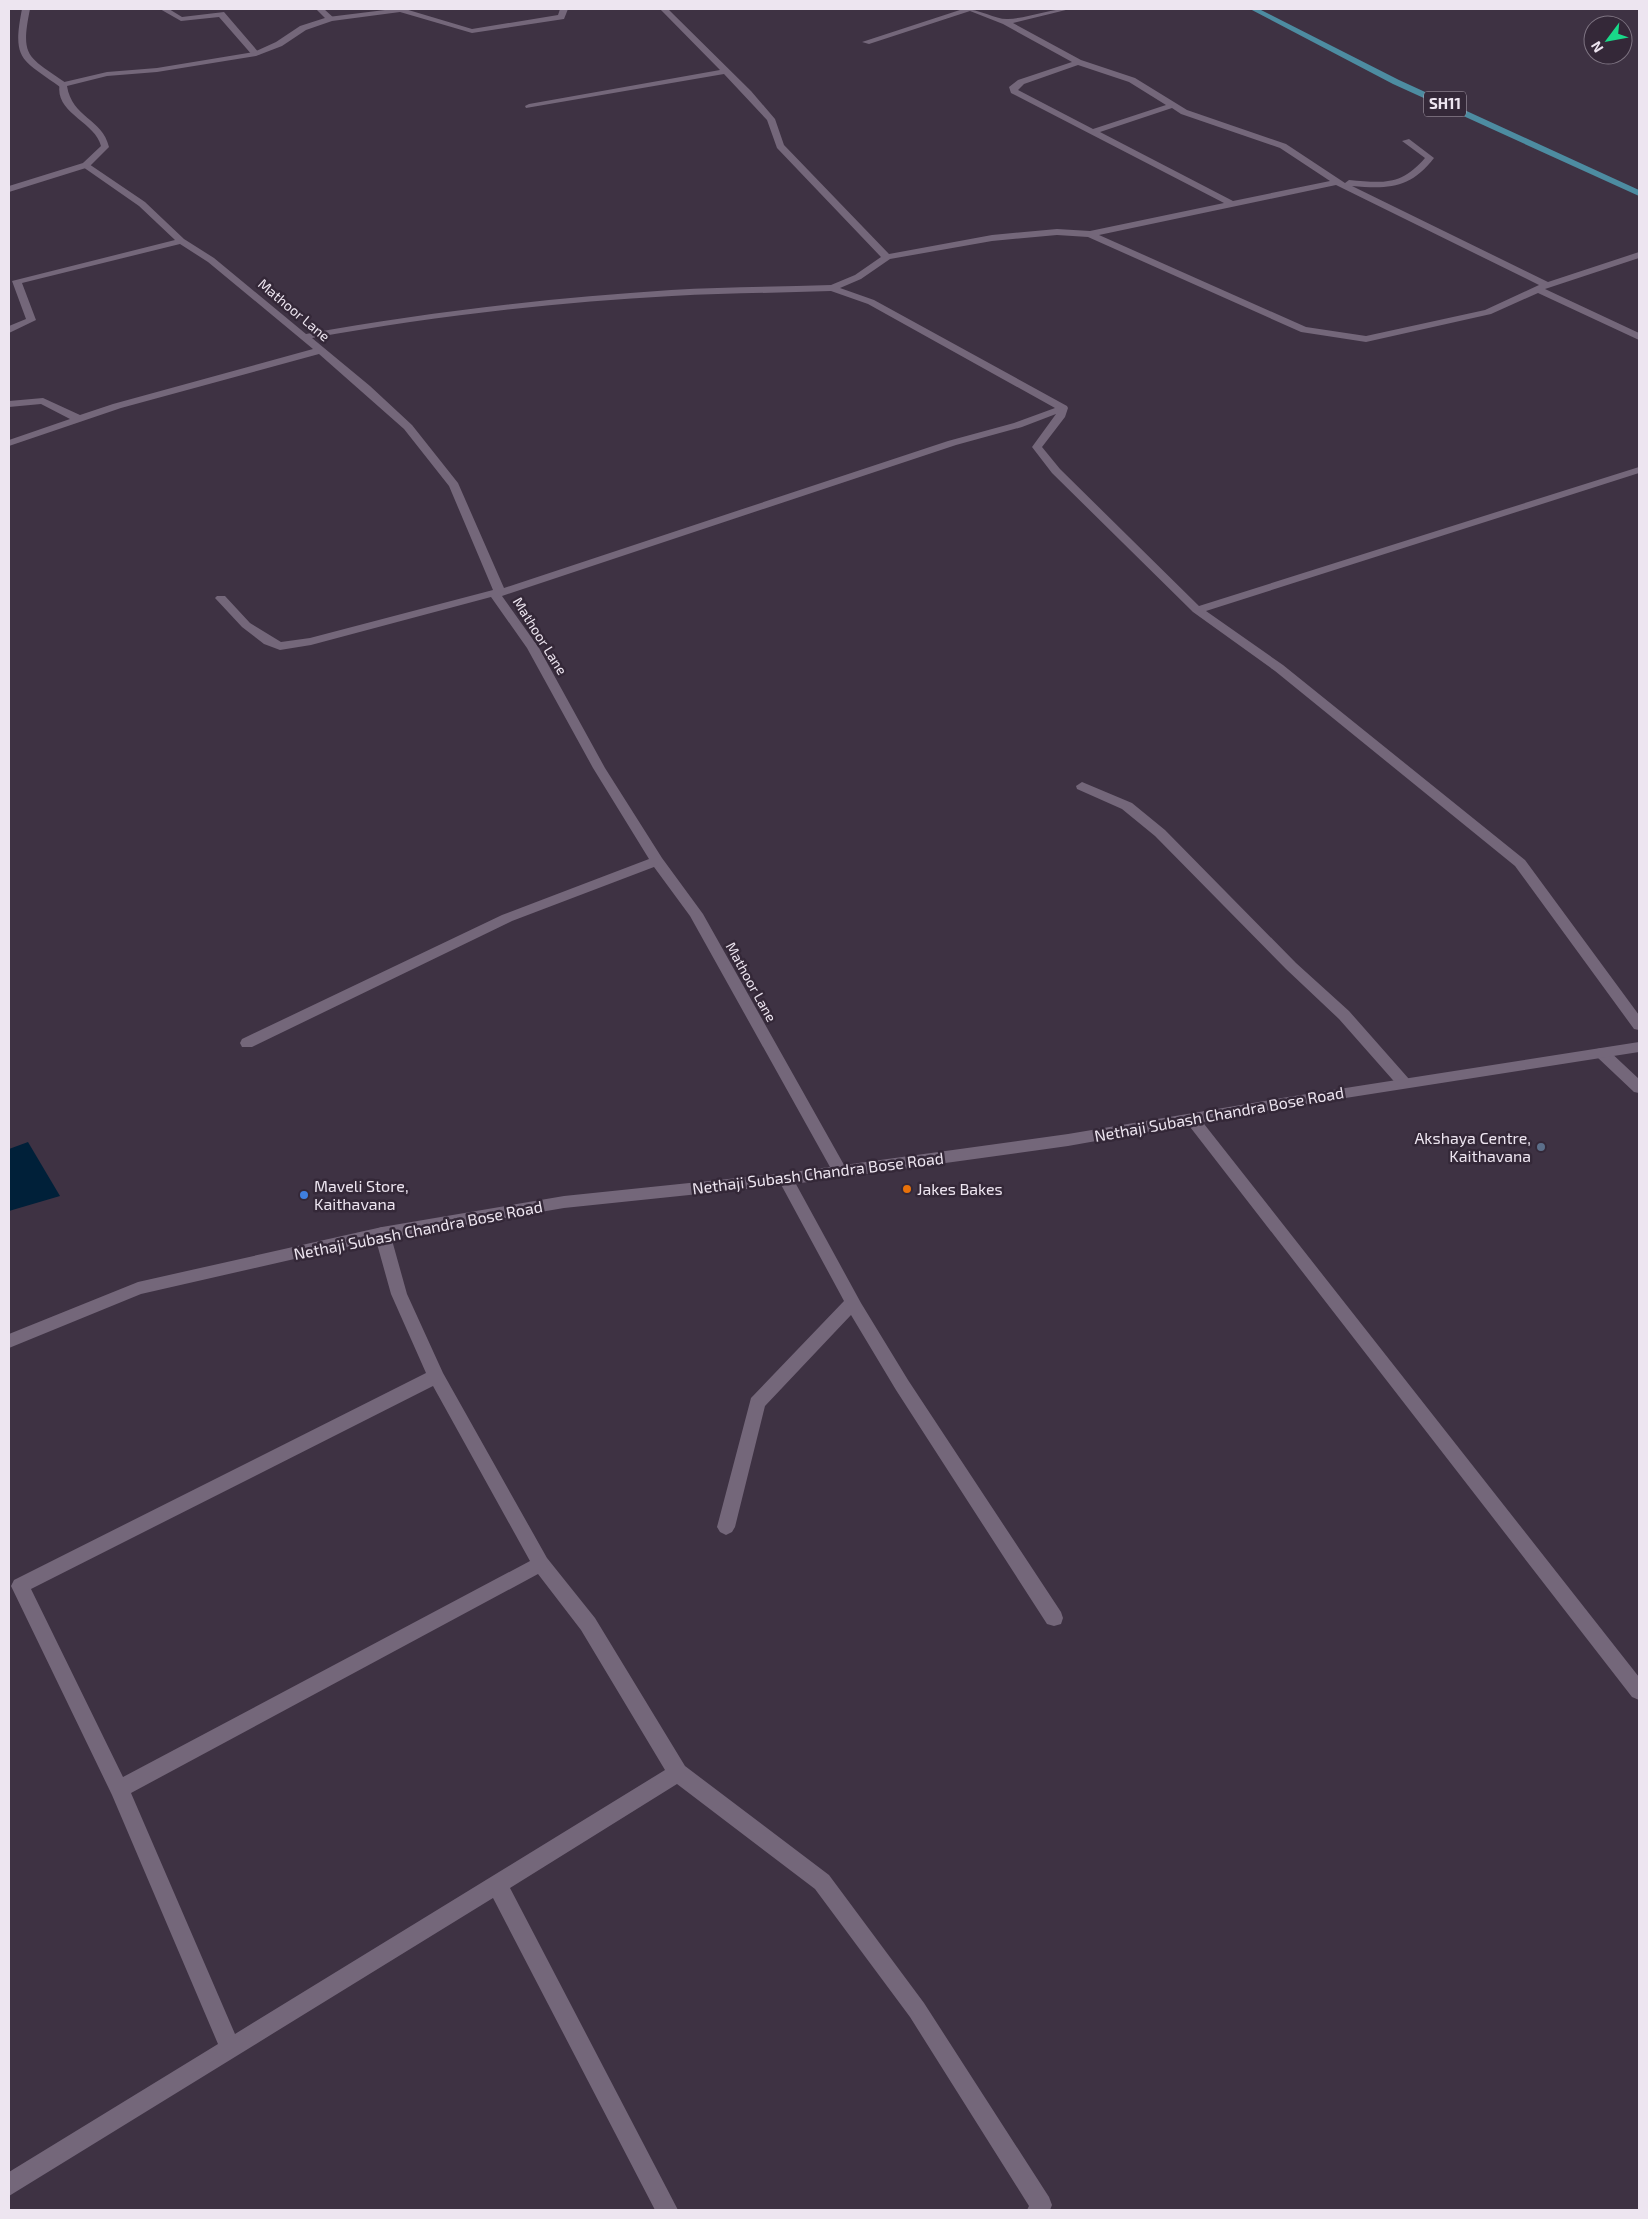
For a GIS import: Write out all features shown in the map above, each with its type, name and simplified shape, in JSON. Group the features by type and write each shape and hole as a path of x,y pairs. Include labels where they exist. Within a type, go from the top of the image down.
{"main road":[{"name":"SH11","path":"1254,9 1396,82 1639,194"}],"street":[{"path":"9,189 86,165 105,147 102,134 71,110 65,100 63,85 28,59 20,38 26,9"},
{"path":"164,9 181,19 221,14 256,54"},
{"path":"320,9 331,19"},
{"path":"63,85 107,74 157,70 256,54 279,44 303,28 331,19 400,10 472,31 560,17 564,9"},
{"path":"664,9 727,71 771,119 780,146 887,257"},
{"path":"866,42 970,9 1006,22 1078,62 1132,80 1184,112 1277,144 1337,182 1547,285"},
{"path":"1006,22 1066,9"},
{"path":"1078,62 1021,82 1013,87 1014,92 1230,204"},
{"path":"529,106 727,71"},
{"path":"1092,132 1173,105"},
{"path":"303,338 353,328 542,304 672,293 832,288 858,277 887,257 992,238 1057,232 1090,234 1337,182 1383,186 1415,175 1430,158 1406,141"},
{"name":"Mathoor Lane","path":"86,165 142,204 181,241 211,260 303,338 366,388 408,427 454,485 497,593 533,648 599,768 657,861 696,914 840,1172"},
{"path":"1090,234 1304,330 1366,339 1488,312 1547,285 1639,255"},
{"path":"9,330 31,320 17,281 181,241"},
{"path":"832,288 870,302 1063,408"},
{"path":"1537,289 1639,337"},
{"path":"9,443 117,406 319,351"},
{"path":"9,404 43,401 79,419"},
{"path":"221,598 246,625 268,642 280,646 311,641 497,593 952,443 1018,425 1063,408"},
{"path":"1063,408 1060,417 1037,447 1056,471 1197,610 1279,668 1520,863 1639,1025"},
{"path":"1197,610 1639,470"},
{"path":"1082,786 1127,806 1160,833 1291,966 1344,1015 1404,1083"},
{"path":"247,1044 507,918 657,861"},
{"name":"Nethaji Subash Chandra Bose Road","path":"9,1341 138,1288 382,1233 564,1202 786,1179 1068,1140 1404,1083 1639,1047"},
{"path":"1602,1053 1639,1088"},
{"path":"1192,1119 1639,1691"},
{"path":"786,1179 853,1302 902,1385 1054,1618"},
{"path":"382,1233 399,1294 436,1376 541,1564 588,1624 678,1773 822,1882 917,2010 1040,2205 1038,2210"},
{"path":"726,1527 757,1403 853,1302"},
{"path":"231,2049 119,1790 20,1586 436,1376"},
{"path":"119,1790 541,1564"},
{"path":"9,2185 678,1773"},
{"path":"497,1885 667,2210"}],"water":[{"path":"28,1142 60,1196 9,1211 9,1149"}],"place":[{"name":"Akshaya Centre, Kaithavana","path":"1541,1147"},
{"name":"Jakes Bakes","path":"907,1189"},
{"name":"Maveli Store, Kaithavana","path":"304,1195"}]}
